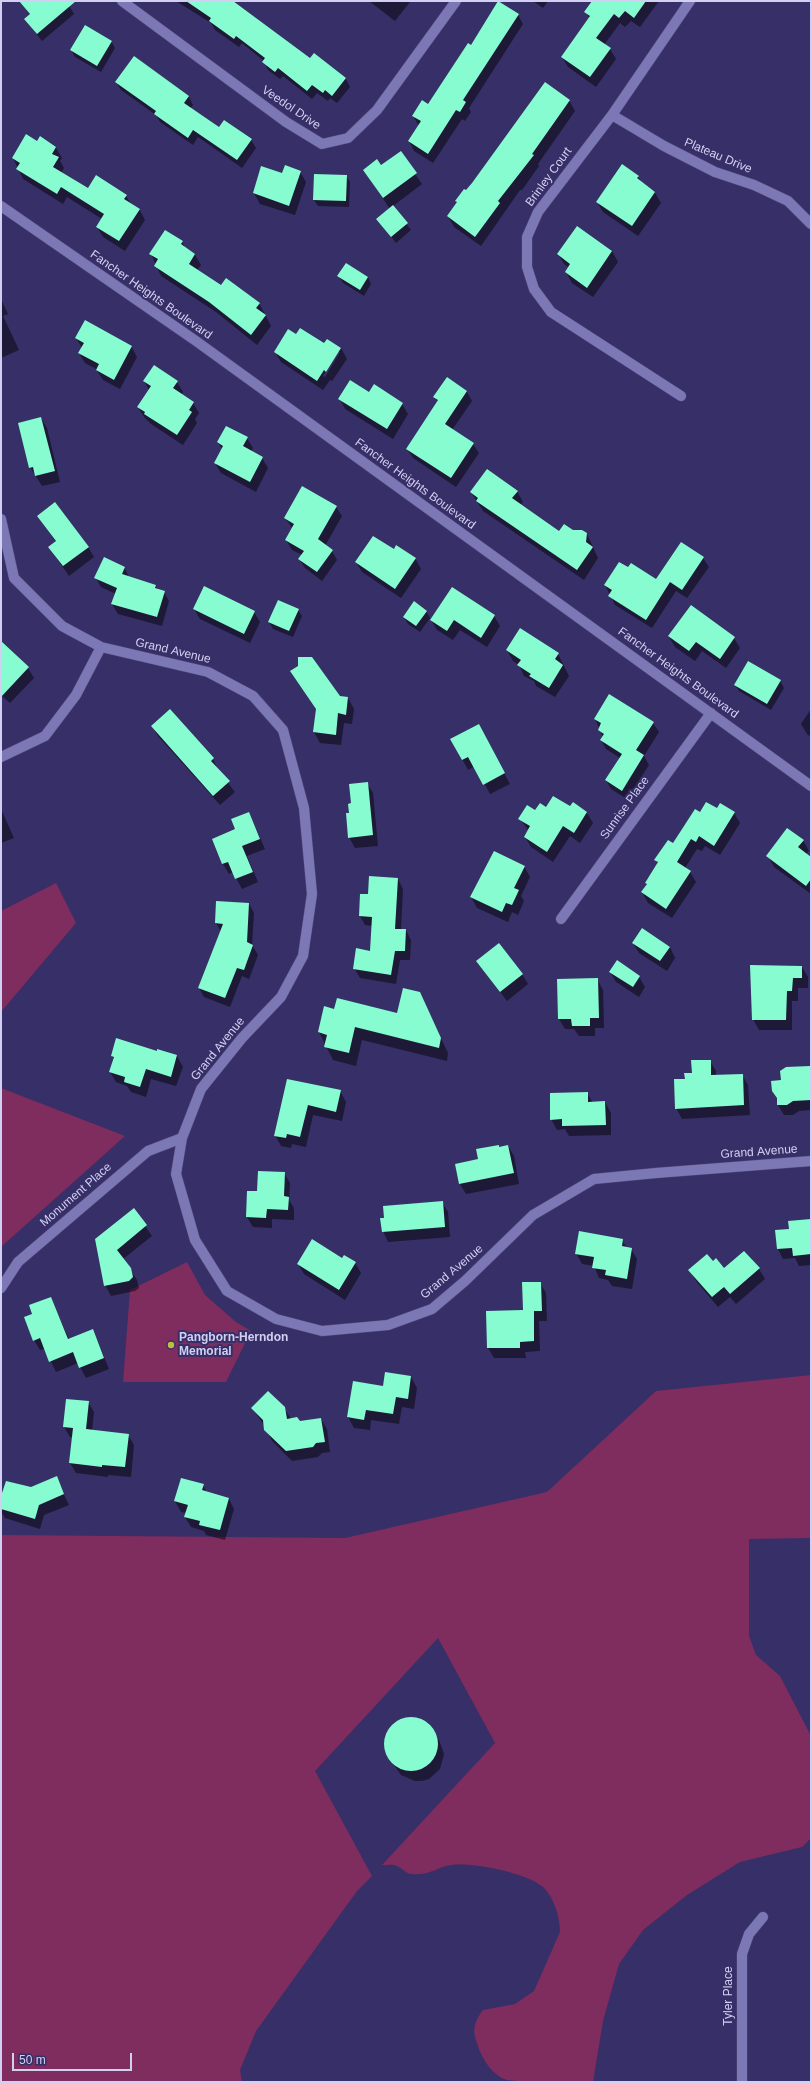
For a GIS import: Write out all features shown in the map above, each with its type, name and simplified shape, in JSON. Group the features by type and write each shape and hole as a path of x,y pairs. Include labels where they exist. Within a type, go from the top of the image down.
{"street":[{"name":"Veedol Drive","path":"122,1 286,122 322,144 348,138 377,110 456,1"},
{"name":"Brinley Court","path":"681,396 552,312 534,290 527,267 527,236 538,212 612,115 690,1"},
{"name":"Plateau Drive","path":"612,115 664,146 702,165 788,201 811,224"},
{"name":"Fancher Heights Boulevard","path":"1,206 196,341 811,786"},
{"name":"Grand Avenue","path":"1,519 14,578 62,626 101,647 208,672 253,696 283,730 304,808 312,894 303,956 281,997 242,1038 201,1089 182,1138 176,1174 195,1240 227,1292 276,1319 322,1330 388,1325 432,1309 465,1281 533,1215 594,1180 656,1172 811,1161"},
{"path":"1,757 46,736 76,695 101,647"},
{"name":"Sunrise Place","path":"561,919 711,713"},
{"name":"Monument Place","path":"1,1288 18,1262 148,1151 182,1138"},
{"name":"Tyler Place","path":"742,2082 742,1954 749,1934 763,1917"}],"shaded area":[{"path":"56,883 76,923 1,1012 1,911"},
{"path":"1,1088 125,1136 1,1247"},
{"path":"187,1262 205,1295 236,1322 251,1331 226,1382 123,1382 130,1290"},
{"path":"811,1375 811,1538 749,1539 749,1636 756,1655 780,1676 811,1736 811,1838 802,1847 740,1862 687,1895 643,1930 619,1964 603,2021 593,2082 537,2082 507,2080 497,2075 485,2061 476,2041 474,2027 483,2010 515,2004 534,1991 560,1932 556,1908 547,1891 543,1887 525,1877 486,1867 473,1865 452,1865 428,1873 411,1874 407,1873 396,1865 382,1865 495,1743 438,1638 315,1771 372,1876 357,1891 256,2031 240,2070 242,2082 1,2082 1,1535 345,1538 547,1492 656,1391"}],"building":[{"path":"19,1 76,1 37,34 24,19 30,14"},
{"path":"186,1 233,1 310,58 314,53 346,78 332,96 325,90 323,93 312,85 307,91 278,68 275,72 262,62 265,58 236,36 234,39 209,21 211,18"},
{"path":"498,1 519,14 463,100 466,102 460,112 456,110 428,154 408,141 421,121 412,116 422,100 428,104 468,43 471,45"},
{"path":"592,1 646,1 634,18 625,11 619,18 614,14 596,38 611,48 590,77 561,57 590,16 584,12"},
{"path":"85,25 112,41 97,66 70,50"},
{"path":"134,56 189,96 184,103 219,127 224,120 252,139 237,160 193,130 188,138 154,114 156,111 115,82"},
{"path":"545,82 570,100 532,154 534,155 498,201 500,203 475,237 447,216 457,202 455,201 464,189 466,190 472,183"},
{"path":"26,134 37,141 40,136 56,147 52,154 59,157 53,167 88,188 96,175 127,195 124,199 140,209 119,241 96,227 104,214 61,187 57,194 16,169 20,163 12,158"},
{"path":"401,151 417,173 383,198 363,170 377,159 381,165"},
{"path":"622,164 639,176 637,178 655,192 632,226 596,202"},
{"path":"285,165 301,171 289,206 253,193 261,166 282,173"},
{"path":"314,174 347,175 346,201 313,200"},
{"path":"393,205 408,223 391,237 376,219"},
{"path":"577,226 612,251 587,288 565,272 570,264 557,254"},
{"path":"165,230 183,241 181,244 195,254 189,264 221,285 226,278 260,303 256,308 266,315 251,335 209,302 154,266 158,259 149,254"},
{"path":"346,263 368,277 360,290 337,276"},
{"path":"85,320 132,346 114,380 96,370 99,364 78,353 84,343 75,338"},
{"path":"300,328 324,343 327,339 341,348 326,372 324,370 317,381 274,352 288,329 296,334"},
{"path":"154,365 178,381 173,388 194,402 189,410 192,412 177,435 144,414 145,412 137,407 151,386 143,381"},
{"path":"447,377 467,391 445,424 474,443 451,478 406,449 438,400 433,397"},
{"path":"350,380 369,392 374,384 403,403 387,429 338,399"},
{"path":"41,417 55,471 35,476 33,467 29,468 18,423"},
{"path":"226,426 248,437 243,446 263,457 250,482 214,463 223,446 217,442"},
{"path":"487,469 518,491 512,498 559,531 564,524 573,530 582,530 587,533 586,542 593,547 577,570 476,501 478,498 470,492"},
{"path":"302,486 337,506 318,539 333,550 317,572 298,559 304,551 285,540 294,524 284,518"},
{"path":"55,502 89,547 63,566 48,547 56,541 37,516"},
{"path":"373,536 394,549 396,545 416,558 395,589 355,562"},
{"path":"681,542 704,557 682,590 670,582 646,620 608,596 612,590 604,585 619,562 628,567 631,563 656,579"},
{"path":"104,557 125,567 122,574 156,585 155,588 165,591 157,617 111,604 117,588 94,578"},
{"path":"204,586 255,611 244,634 193,609"},
{"path":"452,587 495,615 481,638 454,620 447,631 430,620"},
{"path":"278,600 299,609 289,631 268,622"},
{"path":"414,601 427,611 416,626 403,617"},
{"path":"691,605 735,637 720,659 696,642 689,651 668,636"},
{"path":"520,628 559,653 555,659 563,665 549,688 529,676 531,674 517,665 521,660 506,650"},
{"path":"1,641 29,667 1,697"},
{"path":"298,657 312,657 340,696 348,697 346,715 338,713 336,735 313,732 316,709 290,671 298,666"},
{"path":"748,661 781,680 767,704 734,685"},
{"path":"609,694 654,722 636,750 644,755 622,791 605,780 622,754 600,740 604,734 598,730 601,723 594,719"},
{"path":"170,709 214,758 211,761 230,781 213,796 151,726"},
{"path":"479,724 505,773 483,785 468,757 462,760 450,739"},
{"path":"368,782 373,835 348,838 346,813 349,813 348,804 351,803 349,784"},
{"path":"553,796 570,806 573,802 587,812 574,833 563,826 547,852 524,837 530,826 518,819 527,805 535,810 540,803 546,807"},
{"path":"706,802 717,808 720,803 735,812 714,846 699,836 696,842 691,839 677,862 691,871 666,909 641,892 647,884 645,883 658,862 654,860 668,840 673,843 695,809 700,812"},
{"path":"249,812 260,839 242,846 253,872 235,879 228,862 222,864 212,839 235,829 231,819"},
{"path":"787,828 804,840 798,847 811,857 811,879 806,886 766,856"},
{"path":"494,851 525,866 514,888 519,890 512,905 506,903 502,912 470,897"},
{"path":"369,876 398,878 395,929 406,929 405,951 395,951 391,975 353,969 356,948 370,951 372,917 359,916 360,894 368,894"},
{"path":"216,901 249,903 247,942 253,945 244,970 237,968 225,998 198,988 223,924 215,923"},
{"path":"642,928 670,947 660,961 632,943"},
{"path":"499,943 523,974 500,992 476,961"},
{"path":"617,960 640,976 633,987 609,972"},
{"path":"750,965 802,966 802,978 793,978 792,991 787,991 786,1020 752,1020"},
{"path":"598,978 599,1018 590,1018 590,1026 572,1026 571,1019 558,1019 557,979"},
{"path":"403,988 420,992 441,1038 439,1048 355,1027 349,1053 324,1047 327,1035 318,1032 324,1006 334,1009 337,998 397,1013"},
{"path":"116,1038 157,1051 157,1049 177,1055 171,1077 146,1069 140,1087 124,1082 125,1077 109,1072 114,1057 111,1056"},
{"path":"691,1060 711,1060 711,1075 743,1074 744,1105 675,1109 674,1079 685,1079 684,1073 692,1073"},
{"path":"810,1066 811,1100 793,1101 787,1105 777,1105 777,1098 772,1091 771,1081 781,1080 780,1071 786,1067"},
{"path":"287,1079 341,1090 336,1112 308,1105 300,1137 287,1134 286,1138 274,1136"},
{"path":"588,1092 588,1102 605,1101 606,1125 562,1126 562,1119 550,1120 550,1093"},
{"path":"499,1145 499,1147 508,1145 514,1173 459,1184 455,1164 478,1159 476,1149"},
{"path":"258,1171 285,1172 284,1196 289,1197 288,1210 267,1209 266,1218 246,1217 247,1191 257,1191"},
{"path":"443,1201 445,1227 382,1232 380,1218 384,1218 383,1206"},
{"path":"134,1208 147,1225 117,1250 131,1268 133,1277 129,1281 104,1286 95,1239"},
{"path":"811,1219 811,1254 793,1256 792,1248 777,1249 775,1230 789,1229 788,1221"},
{"path":"579,1231 623,1239 622,1246 632,1248 627,1279 605,1275 606,1270 592,1268 594,1257 575,1254"},
{"path":"312,1239 342,1258 344,1255 356,1262 339,1290 297,1264"},
{"path":"744,1251 760,1268 730,1294 724,1287 712,1297 688,1270 707,1254 713,1261 716,1258 724,1268"},
{"path":"522,1282 541,1282 542,1311 534,1311 534,1341 520,1342 520,1348 487,1348 486,1311 523,1310"},
{"path":"51,1297 68,1339 93,1329 104,1358 79,1368 73,1352 49,1362 40,1338 33,1341 24,1317 32,1314 29,1305"},
{"path":"385,1372 411,1376 408,1399 396,1397 393,1414 366,1410 364,1420 347,1417 353,1381 383,1386"},
{"path":"268,1391 285,1407 287,1419 297,1417 300,1421 321,1418 325,1442 316,1443 313,1447 286,1451 264,1430 263,1420 251,1408"},
{"path":"66,1399 89,1401 86,1429 129,1434 125,1467 102,1465 102,1467 69,1463 73,1428 63,1427"},
{"path":"57,1476 64,1494 39,1505 35,1519 1,1509 1,1496 6,1481 31,1487"},
{"path":"181,1478 204,1484 202,1490 229,1498 220,1530 199,1525 200,1521 184,1517 188,1505 174,1501"},
{"path":"411,1717 421,1719 430,1725 436,1734 438,1744 436,1754 430,1763 421,1769 411,1771 401,1769 392,1763 386,1754 384,1744 386,1734 392,1725 401,1719"}],"place":[{"name":"Pangborn-Herndon Memorial","path":"171,1345"}]}
